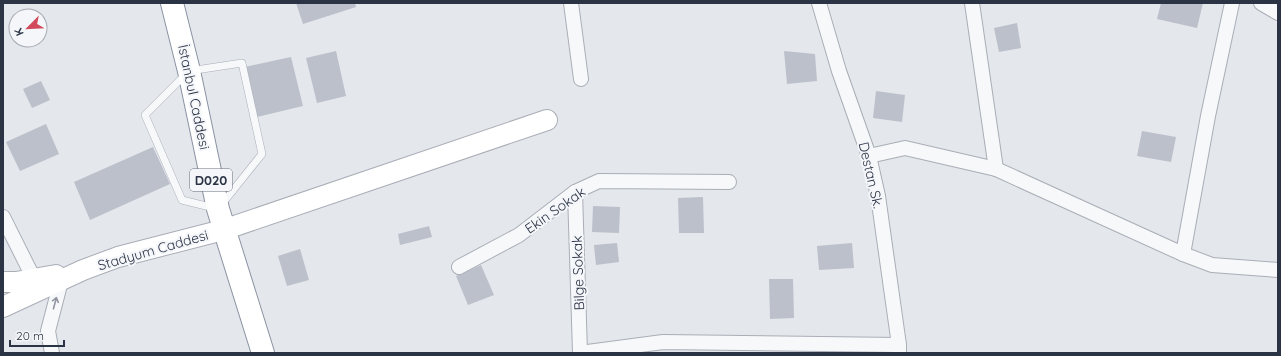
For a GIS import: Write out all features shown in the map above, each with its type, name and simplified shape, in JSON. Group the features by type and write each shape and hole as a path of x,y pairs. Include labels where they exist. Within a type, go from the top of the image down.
{"highway":[{"name":"İstanbul Caddesi","path":"172,3 189,71 223,230 263,353"}],"street":[{"path":"571,3 580,79"},
{"name":"Destan Sk.","path":"819,3 839,71 869,156 878,196 899,349"},
{"path":"972,3 996,169"},
{"path":"1183,254 1208,116 1232,3"},
{"path":"1260,3 1278,13"},
{"name":"Stadyum Caddesi","path":"3,307 83,270 118,257 223,230 547,120"},
{"path":"869,156 905,148 996,169 1183,254 1212,265 1278,270"},
{"name":"Ekin Sokak","path":"460,267 519,235 576,192 599,181 729,182"},
{"name":"Bilge Sokak","path":"576,192 580,353"},
{"path":"3,216 34,279"},
{"name":"Stadyum Caddesi","path":"3,282 16,282 83,270"},
{"path":"52,353 48,331 61,281"},
{"path":"580,353 663,342 899,349"}],"lane":[{"path":"242,63 262,154 218,209 182,200 144,116 189,71 242,63"}],"building":[{"path":"296,3 355,3 356,7 303,24"},
{"path":"1161,3 1203,3 1197,28 1157,19"},
{"path":"1017,23 1021,48 999,52 994,28"},
{"path":"336,51 346,96 317,103 306,58"},
{"path":"784,51 815,54 817,81 787,84"},
{"path":"291,57 303,106 257,117 245,67"},
{"path":"41,81 50,100 32,108 23,89"},
{"path":"876,91 905,95 902,122 873,118"},
{"path":"46,124 59,154 20,171 6,142"},
{"path":"1142,131 1176,137 1171,162 1137,156"},
{"path":"153,147 170,184 90,220 74,182"},
{"path":"703,197 704,233 679,233 678,198"},
{"path":"593,206 620,207 619,233 592,232"},
{"path":"429,226 432,237 400,245 398,234"},
{"path":"617,243 619,262 596,265 594,245"},
{"path":"852,243 854,268 819,270 817,246"},
{"path":"300,249 309,280 287,286 278,256"},
{"path":"481,265 494,295 468,305 456,276"},
{"path":"769,279 793,279 794,318 770,319"}]}
